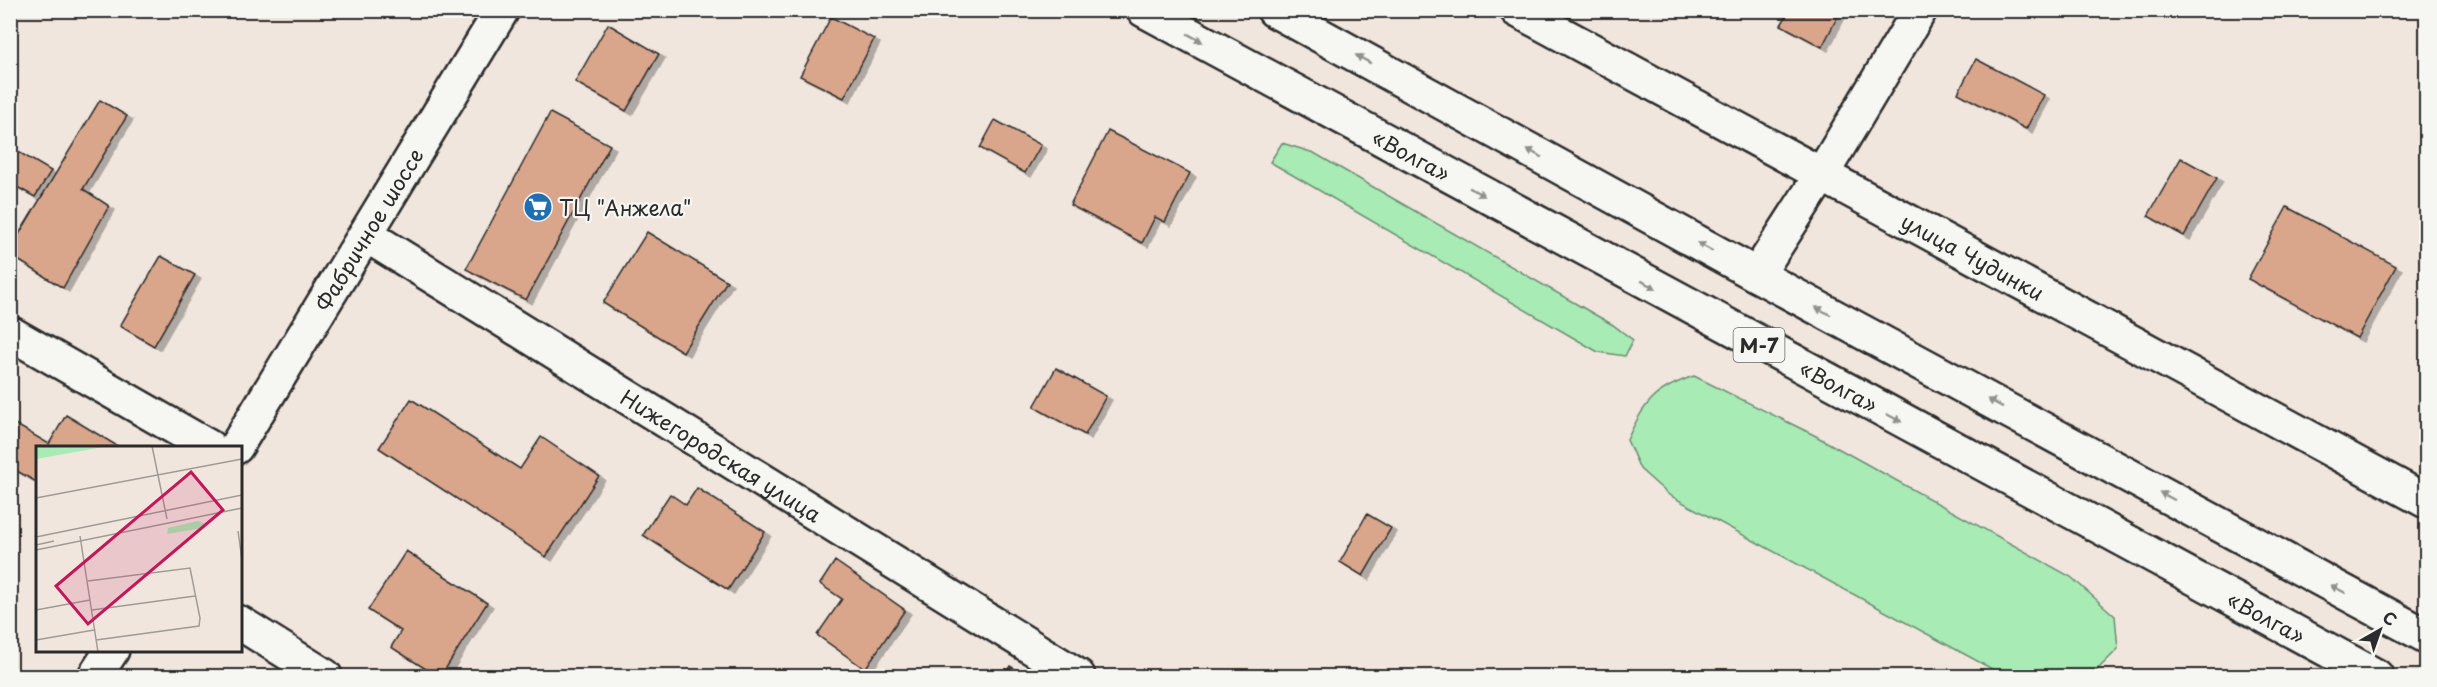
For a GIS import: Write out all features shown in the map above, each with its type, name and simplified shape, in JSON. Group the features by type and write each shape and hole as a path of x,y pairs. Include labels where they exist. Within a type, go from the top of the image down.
{"main road":[{"name":"Фабричное шоссе","path":"238,446 502,10"},
{"name":"«Волга»","path":"1144,10 2376,676"},
{"path":"1274,10 1757,275 2427,636"},
{"name":"улица Чудинки","path":"1517,10 2427,501"},
{"path":"1757,275 1822,174 1920,10"},
{"name":"Нижегородская улица","path":"366,235 1078,676"},
{"path":"10,333 207,446"},
{"path":"242,623 325,676"},
{"path":"95,676 111,651"}],"green space":[{"path":"1282,143 1314,153 1613,325 1633,340 1625,356 1598,352 1270,162"},
{"path":"1694,376 1814,435 2071,577 2115,616 2118,649 2091,676 2005,676 1669,495 1640,469 1627,440 1639,416 1652,399 1669,387"}],"building":[{"path":"1790,10 1841,10 1822,47 1781,25"},
{"path":"831,17 874,39 844,98 800,76"},
{"path":"608,24 659,54 626,111 575,82"},
{"path":"1976,59 2044,95 2026,129 1958,93"},
{"path":"100,100 127,116 83,189 109,206 63,288 10,255 10,249"},
{"name":"ТЦ \"Анжела\"","path":"550,113 610,145 526,300 466,269"},
{"path":"995,120 1041,145 1025,173 980,148"},
{"path":"1108,131 1190,173 1165,222 1155,217 1142,243 1070,205"},
{"path":"10,147 51,171 35,197 10,183"},
{"path":"2181,158 2217,178 2184,236 2148,216"},
{"path":"2287,207 2396,266 2357,338 2248,279"},
{"path":"647,232 727,281 683,352 603,303"},
{"path":"161,256 195,275 154,346 120,326"},
{"path":"1056,368 1106,396 1085,435 1034,407"},
{"path":"411,399 520,469 541,437 599,476 546,557 379,448"},
{"path":"66,415 117,446 36,446 36,482 10,467 10,431 15,424 49,444"},
{"path":"697,488 765,532 728,590 643,535 670,494 686,505"},
{"path":"1367,514 1391,528 1363,576 1340,562"},
{"path":"406,551 487,603 441,676 437,676 391,647 401,631 368,610"},
{"path":"835,561 905,610 865,669 817,635 842,599 820,584"},
{"path":"1010,666 1026,676 1004,676"}],"place":[{"name":"ТЦ \"Анжела\"","path":"538,207"}]}
